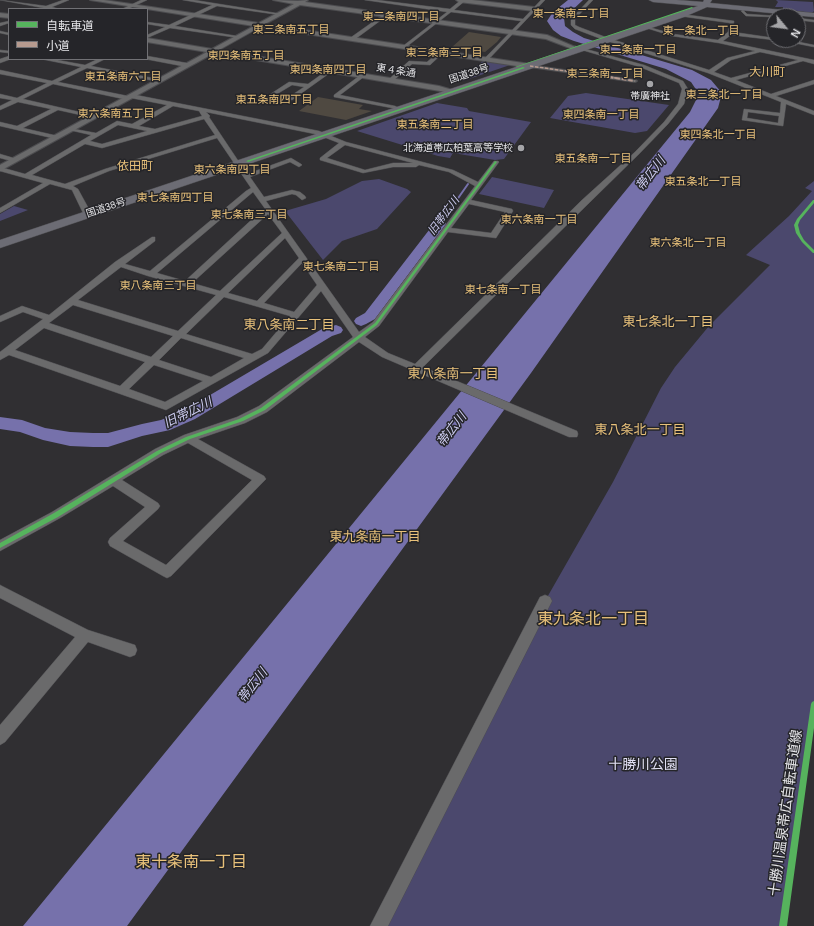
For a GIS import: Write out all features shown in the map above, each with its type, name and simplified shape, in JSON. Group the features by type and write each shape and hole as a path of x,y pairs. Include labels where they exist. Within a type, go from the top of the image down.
{"highway":[{"path":"651,0 814,16"},
{"name":"国道38号","path":"603,39 681,16 703,4"},
{"name":"国道38号","path":"0,244 703,4"},
{"path":"703,4 766,13"},
{"name":"国道38号","path":"321,134 395,108 450,91"},
{"name":"国道38号","path":"0,240 238,162"}],"street":[{"path":"1,0 45,8 66,0"},
{"path":"93,0 146,8"},
{"path":"127,8 146,0"},
{"path":"185,0 280,14"},
{"path":"148,38 225,0"},
{"path":"276,0 369,11 386,15 552,38 642,66 676,79 681,82 686,89 681,104 666,123 419,369"},
{"path":"367,0 523,20"},
{"path":"405,47 462,0 534,10"},
{"path":"487,59 543,0"},
{"path":"591,0 572,19 572,22 577,28 603,39 676,60 710,72 814,113"},
{"path":"377,5 383,1"},
{"path":"0,169 302,2"},
{"path":"148,8 635,81"},
{"path":"743,11 746,15 766,16"},
{"path":"352,39 386,15"},
{"path":"681,16 732,22 730,33 719,42"},
{"path":"148,23 237,37"},
{"path":"645,27 672,35 719,42 814,62"},
{"path":"730,33 766,38"},
{"name":"東４条通","path":"148,38 450,91"},
{"path":"710,72 729,59 760,51"},
{"path":"390,80 412,62 428,64 442,52"},
{"path":"148,58 187,65"},
{"path":"49,60 160,80"},
{"path":"0,108 100,60"},
{"path":"731,80 804,60"},
{"path":"309,86 291,83 272,96 290,99 309,86 330,70"},
{"path":"0,72 321,134 344,143 457,172 479,185"},
{"path":"363,75 336,96 395,108"},
{"path":"770,96 814,82"},
{"path":"0,96 94,116"},
{"path":"783,115 746,110 744,119 782,125 783,115 784,101"},
{"path":"134,126 172,104"},
{"path":"18,128 57,108"},
{"path":"201,110 207,116 218,136 238,162 262,200 358,337 385,355 573,434"},
{"path":"84,142 102,146 207,116"},
{"path":"26,176 117,123 156,131"},
{"path":"0,124 56,137"},
{"path":"71,129 97,135"},
{"path":"67,186 107,170 218,136"},
{"path":"344,143 322,159 368,172 393,165 426,164"},
{"path":"0,156 15,160"},
{"path":"246,176 292,160 299,165"},
{"path":"0,546 114,481 159,452 188,438 241,420 263,409 376,324 496,162"},
{"path":"0,169 75,189 86,211"},
{"path":"0,211 49,182"},
{"path":"151,274 248,192 255,189"},
{"path":"262,200 292,192 298,193 302,198"},
{"path":"446,229 493,236 509,210 466,201"},
{"path":"186,284 263,214 270,211"},
{"path":"122,390 280,237 286,234"},
{"path":"4,354 152,239"},
{"path":"259,304 300,260 304,259"},
{"path":"118,264 295,315"},
{"path":"4,354 122,390 166,406 265,351 322,285"},
{"path":"71,301 254,358"},
{"path":"0,319 22,309 46,321 212,380"},
{"path":"114,481 154,506 114,542 167,572 260,479 188,438"},
{"path":"0,591 85,635 130,650"},
{"path":"379,926 545,601"},
{"path":"0,737 85,635"}],"green space":[{"path":"776,0 813,2 814,11 812,13 806,12 806,8 775,7 778,2"},
{"path":"484,60 513,64 460,81"},
{"path":"586,93 669,105 647,131 635,133 550,118 568,96"},
{"path":"437,103 467,108 469,111 531,122 504,159 495,160 453,153 450,158 438,156 357,131"},
{"path":"492,177 554,190 544,208 479,194"},
{"path":"379,179 407,189 411,192 377,229 342,241 323,260 285,211 326,199 362,181"},
{"name":"十勝川公園","path":"814,181 814,704 783,926 379,926 545,601 613,482 661,388 675,367 709,326 770,265 746,255 789,216 812,191 805,188"},
{"path":"14,206 28,210 0,221 0,214"}],"water":[{"name":"帯広川","path":"568,0 583,0 564,18 565,26 573,32 584,38 692,70 711,80 722,93 718,108 531,373 127,926 23,926 690,112 699,94 691,82 666,69 574,41 561,36 553,30 547,21 553,12"}],"building":[{"path":"469,32 501,37 485,52 452,47"},
{"path":"318,97 363,105 359,109 372,111 346,120 299,111"}],"waterway":[{"name":"旧帯広川","path":"440,224 468,184"},
{"name":"旧帯広川","path":"361,321 370,316 440,224"},
{"name":"旧帯広川","path":"0,423 22,426 43,434 70,439 93,440 108,440 142,430 164,426 189,415 327,332 336,330"}],"marked path":[{"path":"530,66 635,81"}],"cycle path":[{"path":"516,67 692,8"},
{"path":"247,161 524,68"},
{"path":"0,546 56,515 159,452 188,438 241,420 263,409 376,324 496,162"},
{"path":"814,201 798,220 796,225 798,233 803,241 814,252"},
{"name":"十勝川温泉帯広自転車道線","path":"783,926 814,704"}],"place":[{"name":"帯廣神社","path":"650,84"},
{"name":"北海道帯広柏葉高等学校","path":"521,148"}],"district":[{"name":"東一条南二丁目","path":"571,14"},
{"name":"東二条南四丁目","path":"401,17"},
{"name":"東三条南五丁目","path":"291,30"},
{"name":"東一条北一丁目","path":"701,31"},
{"name":"東二条南一丁目","path":"638,50"},
{"name":"東三条南三丁目","path":"444,53"},
{"name":"東四条南五丁目","path":"246,56"},
{"name":"東四条南四丁目","path":"328,70"},
{"name":"大川町","path":"767,73"},
{"name":"東三条南一丁目","path":"605,74"},
{"name":"東五条南六丁目","path":"123,77"},
{"name":"東三条北一丁目","path":"724,95"},
{"name":"東五条南四丁目","path":"274,100"},
{"name":"東六条南五丁目","path":"116,114"},
{"name":"東四条南一丁目","path":"601,115"},
{"name":"東五条南二丁目","path":"435,125"},
{"name":"東四条北一丁目","path":"718,135"},
{"name":"東五条南一丁目","path":"593,159"},
{"name":"依田町","path":"135,167"},
{"name":"東六条南四丁目","path":"232,170"},
{"name":"東五条北一丁目","path":"703,182"},
{"name":"東七条南四丁目","path":"175,198"},
{"name":"東七条南三丁目","path":"249,215"},
{"name":"東六条南一丁目","path":"539,220"},
{"name":"東六条北一丁目","path":"688,243"},
{"name":"東七条南二丁目","path":"341,267"},
{"name":"東八条南三丁目","path":"158,286"},
{"name":"東七条南一丁目","path":"503,290"},
{"name":"東七条北一丁目","path":"668,322"},
{"name":"東八条南二丁目","path":"289,325"},
{"name":"東八条南一丁目","path":"453,374"},
{"name":"東八条北一丁目","path":"640,430"},
{"name":"東九条南一丁目","path":"375,537"},
{"name":"東九条北一丁目","path":"593,620"},
{"name":"東十条南一丁目","path":"191,863"}]}
